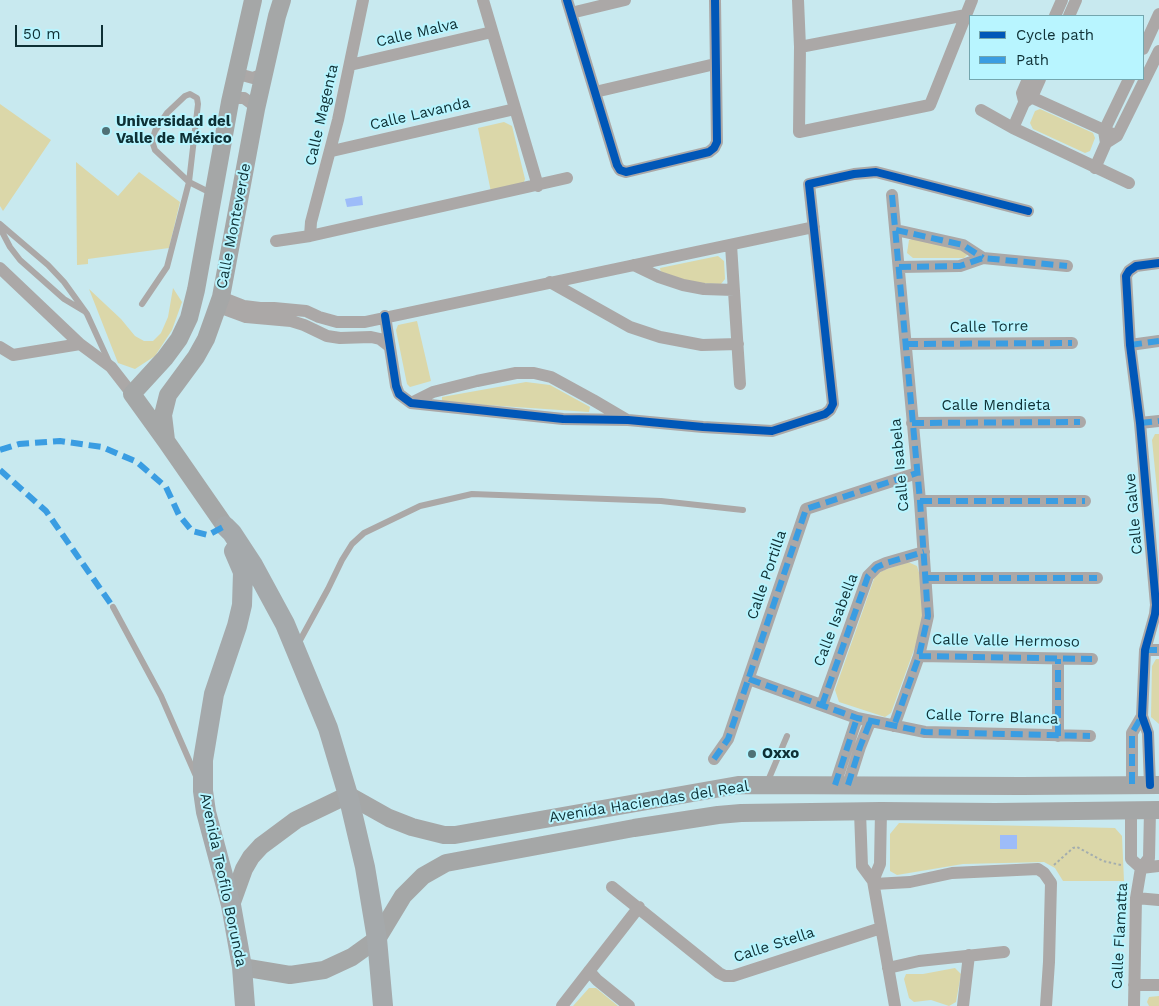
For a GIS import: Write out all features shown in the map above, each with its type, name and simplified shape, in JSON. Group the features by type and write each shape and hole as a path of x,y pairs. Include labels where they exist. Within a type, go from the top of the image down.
{"main road":[{"name":"Calle Monteverde","path":"132,394 166,358 189,318 196,290 230,102 253,0"},
{"name":"Calle Monteverde","path":"166,440 163,415 168,395 196,358 206,339 220,302 256,109 282,0"},
{"path":"132,394 253,565 286,624 296,648 328,728 348,795 365,867 376,939 383,1006"},
{"name":"Avenida Teofilo Borunda","path":"225,526 227,537 243,572 242,605 237,626 214,694 203,760 203,791 206,812 231,905 242,967 245,1006"},
{"name":"Avenida Haciendas del Real","path":"348,795 389,818 412,827 444,835 455,835 722,786 767,784 1154,785"},
{"path":"1022,786 1022,812"},
{"path":"231,905 244,869 251,857 261,846 296,820 348,795"},
{"path":"630,804 634,828"},
{"name":"Avenida Haciendas del Real","path":"242,967 290,975 324,970 352,958 376,939 403,896 423,876 446,863 634,828 741,813 1155,810"}],"street":[{"name":"Calle Magenta","path":"310,236 312,222 332,151 363,0"},
{"path":"483,0 538,186"},
{"path":"626,0 569,6 617,165 620,170 626,172 709,152 714,148 717,142 714,0"},
{"path":"798,0 800,47 799,132 930,105 972,0"},
{"path":"1055,15 1062,0"},
{"path":"1069,15 1076,0"},
{"path":"1144,47 1159,14"},
{"path":"800,47 966,15"},
{"name":"Calle Malva","path":"350,65 492,32"},
{"path":"1026,98 1105,137 1118,136 1159,51"},
{"path":"595,92 715,64"},
{"path":"237,72 253,78 264,74"},
{"path":"1026,98 1028,80"},
{"path":"1013,128 1026,98 1039,80"},
{"path":"1095,168 1105,137 1129,80"},
{"path":"230,102 236,98 244,98 256,109"},
{"name":"Calle Lavanda","path":"332,151 515,109"},
{"path":"981,110 1013,128 1129,183"},
{"path":"385,316 399,394 412,403 563,419 628,420 703,428 772,431 825,414 833,404 809,184 865,172 876,172 1028,211"},
{"path":"276,241 310,236 567,178"},
{"name":"Calle Isabela","path":"892,195 920,501 928,624 919,656 894,726"},
{"path":"220,302 244,306 306,310 319,317 337,322 365,322 385,316 814,228"},
{"path":"896,230 963,245 983,258"},
{"path":"732,245 740,384"},
{"path":"899,267 960,266 983,258 1067,266"},
{"name":"Calle Galve","path":"1132,733 1142,716 1145,650 1155,614 1156,571 1130,345 1126,276 1136,266 1159,262"},
{"path":"634,265 659,277 683,285 704,289 734,290"},
{"path":"0,268 80,344 111,366 132,394"},
{"path":"550,282 630,327 660,337 702,345 738,344"},
{"path":"220,302 246,317 291,321 327,336 340,338 371,337 380,339 389,346"},
{"path":"1130,345 1159,341"},
{"name":"Calle Torre","path":"906,344 1072,343"},
{"path":"0,347 13,355 80,344"},
{"path":"412,403 433,392 477,381 516,373 534,373 551,377 628,420"},
{"path":"1140,423 1159,421"},
{"name":"Calle Mendieta","path":"912,423 1080,422"},
{"name":"Calle Portilla","path":"714,759 728,739 806,509 917,473"},
{"path":"920,501 1085,501"},
{"name":"Calle Isabella","path":"822,705 868,576 877,567 886,563 924,552"},
{"path":"926,578 1097,578"},
{"path":"1145,650 1159,650"},
{"name":"Calle Valle Hermoso","path":"919,656 1092,659"},
{"path":"1058,659 1058,736"},
{"path":"748,679 857,718 894,726"},
{"name":"Calle Galve","path":"1142,716 1153,733 1154,785"},
{"path":"841,785 849,760 857,718"},
{"path":"849,760 870,722"},
{"name":"Calle Torre Blanca","path":"894,726 939,734 1090,736"},
{"path":"1132,784 1132,733 1153,733"},
{"name":"Calle Flamatta","path":"1131,810 1131,859 1141,868"},
{"name":"Calle Flamatta","path":"1134,1006 1136,898 1141,868 1149,858 1155,810"},
{"path":"881,811 880,864 874,883 895,1006"},
{"path":"860,812 862,866 874,883"},
{"path":"861,846 880,845"},
{"path":"1141,868 1159,866"},
{"path":"874,883 910,882 952,873 1038,869 1044,873 1051,883 1046,1006"},
{"name":"Calle Stella","path":"612,887 725,976 733,976 881,928"},
{"path":"1136,898 1159,900"},
{"path":"562,1006 639,907"},
{"path":"888,968 919,961 1004,952"},
{"path":"963,1006 969,955"},
{"path":"589,971 597,980 629,1006"},
{"path":"1134,985 1159,985"}],"lane":[{"path":"142,304 168,267 189,182 198,104 197,98 190,94 185,96 167,113 155,131 152,141 155,150 189,182 213,194"},
{"path":"0,224 64,282 87,314 111,366"},
{"path":"0,228 10,247 20,260 64,299 87,314"},
{"path":"296,648 352,544 364,533 420,506 472,494 661,501 743,510"},
{"path":"113,606 161,696 203,791"},
{"path":"767,784 787,736"}],"path":[{"path":"1044,873 1073,848 1077,847 1103,861 1141,868"}],"shaded area":[{"path":"0,104 51,140 3,211 0,206"},
{"path":"1040,109 1093,133 1095,138 1090,151 1085,153 1033,129 1030,123 1035,111"},
{"path":"504,122 512,126 525,179 523,185 491,192 478,128"},
{"path":"76,162 118,196 139,172 180,202 169,248 88,259 88,264 77,265"},
{"path":"916,238 965,250 968,254 964,258 913,258 907,253 909,240"},
{"path":"718,256 724,261 725,279 721,284 693,283 661,274 660,268"},
{"path":"173,288 182,302 172,330 155,356 135,369 118,363 89,289 121,319 135,336 144,341 153,341 161,333 168,317"},
{"path":"417,321 431,381 410,387 407,384 396,330 398,325"},
{"path":"526,382 550,385 590,407 589,412 442,402 442,397"},
{"path":"1155,434 1159,434 1159,510 1152,440"},
{"path":"908,562 917,566 921,579 923,625 891,713 885,717 839,702 835,690 875,576 882,571"},
{"path":"1156,659 1159,659 1159,724 1151,717 1152,666"},
{"path":"899,823 1115,828 1122,836 1124,881 1063,881 1055,868 1044,862 963,864 897,875 890,871 890,834"},
{"path":"955,968 961,974 956,1002 949,1006 931,1000 914,1002 909,998 904,979 906,974 923,974"},
{"path":"589,988 596,988 618,1006 573,1006"},
{"path":"1159,996 1159,1006 1149,1006 1147,1002 1149,997"}],"water":[{"path":"362,196 363,205 347,207 345,199"},
{"path":"1000,835 1017,835 1017,849 1000,849"}],"marked path":[{"path":"892,195 920,501 928,616 919,656 894,726"},
{"path":"896,230 963,245 983,258"},
{"path":"899,267 960,266 983,258 1067,266"},
{"path":"1130,345 1159,341"},
{"path":"906,344 1072,343"},
{"path":"1140,423 1159,421"},
{"path":"912,423 1080,422"},
{"path":"0,450 19,444 60,441 102,447 137,462 166,487 179,515 192,531 208,535 225,526"},
{"path":"0,470 46,511 113,607"},
{"path":"714,759 728,739 806,509 917,473"},
{"path":"920,501 1085,501"},
{"path":"822,705 868,576 877,567 886,563 924,552"},
{"path":"927,578 1097,578"},
{"path":"1145,650 1159,650"},
{"path":"919,656 1092,659"},
{"path":"1058,659 1058,736"},
{"path":"749,679 857,718 925,732 1090,736"},
{"path":"1132,784 1132,733 1142,716"},
{"path":"835,785 857,718"},
{"path":"848,785 870,722"}],"cycle path":[{"path":"567,0 617,165 620,170 626,172 709,152 714,148 717,142 715,0"},
{"path":"385,316 396,386 399,394 411,403 563,419 628,420 772,431 825,414 833,404 809,184 854,174 876,172 1028,211"},
{"path":"1150,785 1148,733 1142,716 1145,650 1156,605 1140,423 1130,345 1126,276 1136,266 1159,263"}],"place":[{"name":"Universidad del Valle de México","path":"106,131"},
{"name":"Oxxo","path":"752,754"}]}
